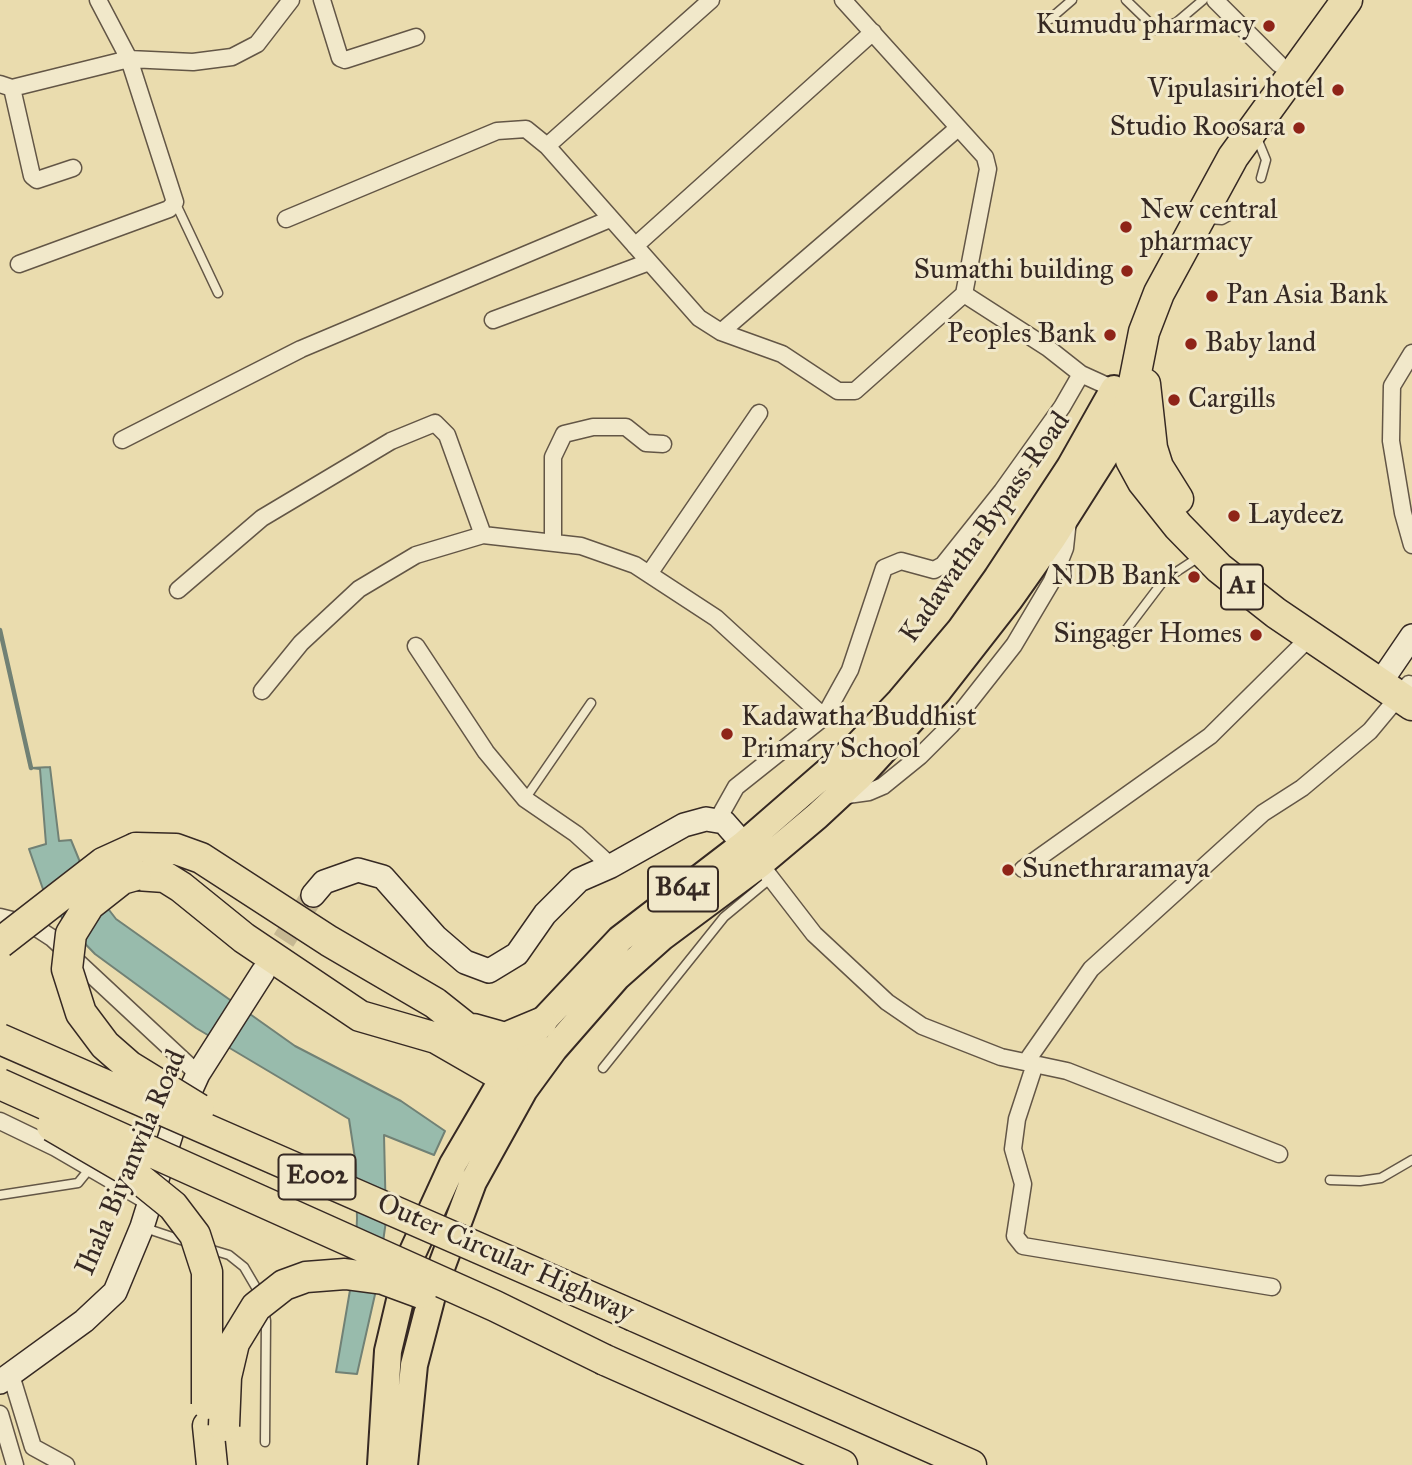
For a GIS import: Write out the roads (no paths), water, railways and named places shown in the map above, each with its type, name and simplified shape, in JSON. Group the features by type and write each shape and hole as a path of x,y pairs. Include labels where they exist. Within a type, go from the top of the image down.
{"highway":[{"path":"1114,389 1132,317 1172,229 1201,175 1325,0"},
{"name":"A1","path":"1347,0 1253,128 1198,217 1159,293 1144,331 1125,424 1129,454 1143,482 1178,526 1204,553 1242,587 1310,637 1400,687"},
{"name":"A1","path":"1169,277 1144,388 1152,448 1162,475 1183,506 1234,559 1400,687"},
{"name":"A1","path":"1114,389 1117,409 1125,424"},
{"path":"1125,424 1152,448"},
{"path":"0,943 103,863 136,861 176,849 201,858 329,941 435,1003 466,1026 518,1078"},
{"path":"136,861 181,887 244,938 360,1016 444,1041 518,1078"},
{"path":"136,861 122,879 89,905 71,934 67,969 81,1013 105,1045 130,1066 287,1163"},
{"path":"466,1026 505,1038 541,1024"},
{"name":"Outer Circular Highway","path":"0,1039 971,1465"},
{"name":"Outer Circular Highway","path":"0,1084 842,1465"},
{"path":"0,1100 61,1130 131,1172 173,1206 195,1235 207,1272 216,1426 228,1465"},
{"path":"212,1465 216,1426 234,1343 256,1307 284,1286 306,1277 345,1274 383,1279 605,1360"}],"main road":[{"name":"Kadawatha Bypass Road","path":"404,1465 412,1375 432,1293 474,1182 541,1024 620,939 758,862 942,652 997,578 1090,435 1114,389"},
{"path":"1090,435 1107,424 1125,424"},
{"name":"Kadawatha Bypass Road","path":"382,1465 387,1360 410,1258 463,1146 518,1078 626,969 662,936 839,796 900,733 971,650 1016,591 1125,424"},
{"path":"1090,480 1105,471 1121,470 1132,473 1143,482"}],"street":[{"path":"19,264 169,209 174,202 129,60 98,0"},
{"path":"73,168 37,180 32,176 6,86 129,60 193,62 232,57 257,44 291,0"},
{"path":"322,0 340,58 345,60 416,37"},
{"path":"547,146 712,0"},
{"path":"286,219 497,131 526,128 547,146 699,318 721,332 782,354 838,391 855,391 964,294 988,169 985,157 843,0"},
{"path":"1215,0 1279,64"},
{"path":"635,246 873,32"},
{"path":"721,332 958,128"},
{"path":"122,440 300,349 610,219"},
{"path":"493,320 649,262"},
{"path":"964,294 1048,348 1081,374 1114,389"},
{"path":"1412,353 1392,386 1391,441 1403,513 1412,545"},
{"path":"718,819 736,787 824,717 849,670 884,568 901,561 934,570 943,565 1009,481 1081,374"},
{"path":"649,574 759,413"},
{"path":"178,590 262,518 390,440 435,423 447,435 483,536"},
{"path":"553,541 553,457 564,434 593,428 626,427 646,443 663,444"},
{"path":"262,691 301,643 359,589 416,555 483,536 553,541 581,546 635,565 716,618 824,717"},
{"path":"1272,1287 1023,1246 1015,1236 1023,1184 1013,1149 1017,1119 1030,1063 1091,969 1262,813 1302,788 1370,731 1400,687 1412,636"},
{"path":"1023,869 1210,736 1310,637"},
{"path":"416,646 486,752 525,799 576,834 611,866"},
{"path":"313,895 324,882 358,870 383,877 436,937 466,962 489,971 517,954 545,914 579,880 611,866 684,825 718,819 730,827 814,934 887,1002 922,1026 1001,1057 1067,1071 1279,1154"},
{"path":"0,917 32,925 52,939 198,1074"},
{"name":"Ihala Biyanwila Road","path":"5,1379 84,1321 115,1292 142,1227 172,1131 198,1074 263,972"},
{"path":"0,1121 91,1167 149,1202"},
{"path":"5,1379 33,1447 66,1465"},
{"path":"0,1414 15,1465"}],"lane":[{"path":"1050,19 1072,0"},
{"path":"1126,0 1157,30 1177,22 1203,0"},
{"path":"1253,128 1266,160 1261,178"},
{"path":"174,202 218,293"},
{"path":"1198,217 1222,220 1242,208"},
{"path":"1116,642 1164,580 1204,553"},
{"path":"525,799 591,703"},
{"path":"603,1068 724,917 758,862"},
{"path":"1330,1180 1360,1181 1381,1178 1412,1160"},
{"path":"0,1195 78,1183 91,1167"},
{"path":"142,1227 229,1255 244,1267 259,1289 266,1321 265,1442"}],"waterway":[{"path":"0,630 31,768"}],"tunnel":[{"path":"265,969 313,895"}],"place":[{"name":"Kumudu pharmacy","path":"1269,26"},
{"name":"Vipulasiri hotel","path":"1338,90"},
{"name":"Studio Roosara","path":"1299,128"},
{"name":"New central pharmacy","path":"1126,227"},
{"name":"Sumathi building","path":"1127,271"},
{"name":"Pan Asia Bank","path":"1212,296"},
{"name":"Peoples Bank","path":"1110,335"},
{"name":"Baby land","path":"1191,344"},
{"name":"Cargills","path":"1174,400"},
{"name":"Laydeez","path":"1234,516"},
{"name":"NDB Bank","path":"1194,577"},
{"name":"Singager Homes","path":"1256,635"},
{"name":"Kadawatha Buddhist Primary School","path":"727,734"},
{"name":"Sunethraramaya","path":"1008,870"}]}
